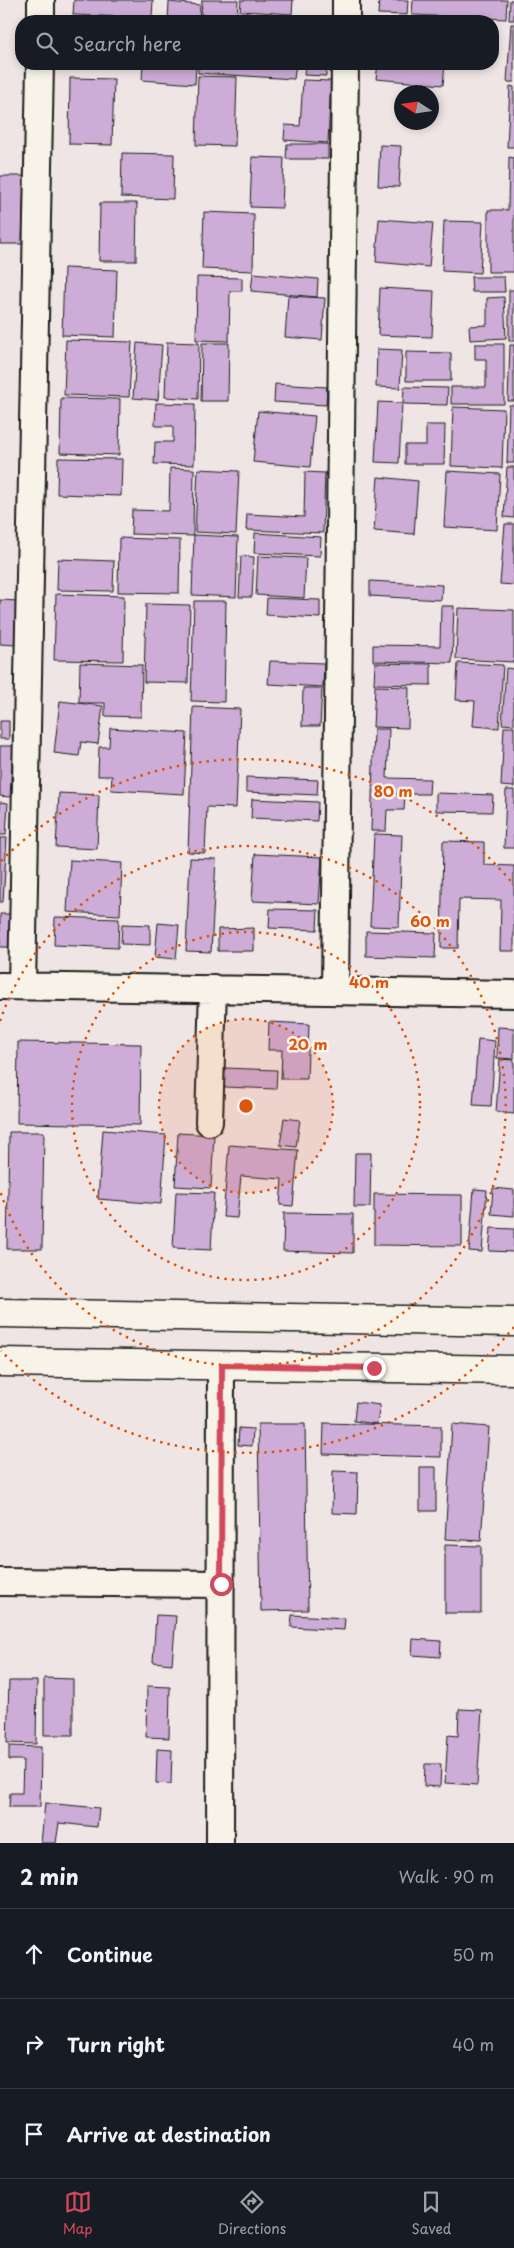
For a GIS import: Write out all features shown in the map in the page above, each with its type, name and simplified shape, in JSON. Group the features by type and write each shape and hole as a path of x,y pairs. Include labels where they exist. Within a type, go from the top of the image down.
{"street":[{"path":"41,15 42,0"},
{"path":"346,0 346,15"},
{"path":"40,70 11,986 514,994"},
{"path":"335,991 345,70"},
{"path":"208,1122 213,988"},
{"path":"0,1313 514,1322"},
{"path":"0,1362 514,1370"},
{"path":"220,1843 222,1365"},
{"path":"0,1582 221,1584"}],"building":[{"path":"74,0 153,0 152,15 73,15"},
{"path":"202,0 238,0 237,15 201,15"},
{"path":"241,0 293,0 292,14 240,11"},
{"path":"379,0 408,0 407,15 378,14"},
{"path":"413,0 507,0 506,19 499,19 499,15 412,15"},
{"path":"510,0 514,0 514,20 509,20"},
{"path":"169,2 200,5 199,15 168,15"},
{"path":"511,24 514,24 514,82 507,82"},
{"path":"143,70 196,70 195,84 142,80"},
{"path":"198,70 295,70 294,79 198,73"},
{"path":"304,70 326,70 326,76 304,75"},
{"path":"377,70 444,70 443,85 376,79"},
{"path":"198,76 237,77 235,146 196,145"},
{"path":"70,78 114,79 112,145 69,144"},
{"path":"303,80 331,81 328,143 284,140 285,125 300,126"},
{"path":"510,86 514,87 514,147 507,147"},
{"path":"287,144 328,144 328,159 286,159"},
{"path":"380,145 401,146 399,187 378,186"},
{"path":"122,153 174,154 173,199 121,197"},
{"path":"252,157 284,158 282,208 250,207"},
{"path":"509,157 514,158 514,272 488,272 488,210 508,210"},
{"path":"0,176 24,176 22,244 0,244"},
{"path":"100,203 137,203 136,261 99,261"},
{"path":"204,212 254,214 253,271 202,269"},
{"path":"379,219 433,223 429,267 376,262"},
{"path":"444,221 483,222 480,273 442,271"},
{"path":"64,268 117,270 115,337 62,335"},
{"path":"253,273 318,279 317,297 251,291"},
{"path":"197,277 242,278 242,291 230,291 229,341 196,340"},
{"path":"471,277 504,277 505,292 472,292"},
{"path":"380,288 434,291 432,337 378,335"},
{"path":"509,290 514,290 514,341 509,341"},
{"path":"288,296 325,298 322,340 285,337"},
{"path":"504,297 506,338 470,340 469,326 487,325 487,298"},
{"path":"66,340 132,342 129,397 64,395"},
{"path":"167,342 199,343 198,399 165,397"},
{"path":"137,343 162,345 158,400 133,398"},
{"path":"202,343 229,343 228,401 201,401"},
{"path":"475,344 504,344 504,404 451,404 451,387 486,387 486,359 475,359"},
{"path":"510,345 514,345 514,401 508,401"},
{"path":"377,349 402,350 400,388 376,387"},
{"path":"406,352 451,353 451,381 406,381"},
{"path":"275,384 327,387 326,405 274,402"},
{"path":"404,387 448,388 447,405 403,404"},
{"path":"61,398 120,399 119,455 60,453"},
{"path":"378,402 402,403 399,463 375,462"},
{"path":"156,403 195,404 194,465 154,464 155,442 173,442 173,426 155,426"},
{"path":"509,405 514,405 514,463 507,463"},
{"path":"453,407 504,409 502,468 451,466"},
{"path":"258,411 315,416 310,467 253,462"},
{"path":"426,425 445,425 444,464 405,464 405,445 426,445"},
{"path":"58,458 122,459 121,496 57,494"},
{"path":"507,467 514,467 514,518 504,517"},
{"path":"170,468 194,469 193,536 131,534 132,510 169,511"},
{"path":"198,469 239,471 236,534 195,532"},
{"path":"447,471 500,474 497,530 444,527"},
{"path":"305,472 325,473 323,533 246,530 247,514 304,517"},
{"path":"378,477 418,481 414,534 374,531"},
{"path":"505,524 514,524 514,585 500,584"},
{"path":"255,533 321,537 320,556 254,553"},
{"path":"194,535 238,537 236,597 192,595"},
{"path":"119,538 180,540 179,593 118,592"},
{"path":"241,556 254,557 252,597 239,597"},
{"path":"258,556 306,558 304,598 256,595"},
{"path":"58,559 114,561 113,591 57,590"},
{"path":"370,581 442,585 441,600 370,596"},
{"path":"56,594 124,596 123,661 54,660"},
{"path":"267,598 320,600 320,618 266,615"},
{"path":"0,600 19,601 17,645 0,644"},
{"path":"194,601 226,601 224,702 191,701"},
{"path":"146,604 190,605 188,683 144,682"},
{"path":"441,606 454,606 452,663 373,661 373,645 440,646"},
{"path":"458,608 514,610 514,662 456,659"},
{"path":"270,661 324,663 323,687 268,684"},
{"path":"80,663 142,665 141,717 105,716 105,703 79,703"},
{"path":"375,663 431,664 431,685 374,684"},
{"path":"458,663 503,665 499,728 473,726 475,701 456,700"},
{"path":"506,668 514,669 514,725 502,724"},
{"path":"375,686 409,687 408,728 373,727"},
{"path":"303,688 322,688 320,726 302,726"},
{"path":"60,701 103,706 98,744 81,742 79,756 54,753"},
{"path":"193,707 240,709 236,808 207,807 205,853 188,852"},
{"path":"0,721 9,721 9,739 0,739"},
{"path":"504,727 514,727 514,787 501,786"},
{"path":"110,728 187,733 184,794 111,790 112,776 98,776 99,747 109,747"},
{"path":"374,729 389,729 387,778 430,779 429,794 405,794 404,810 387,810 386,831 371,831"},
{"path":"0,746 13,746 10,797 0,796"},
{"path":"246,777 318,780 317,795 246,792"},
{"path":"506,790 514,790 514,848 504,848"},
{"path":"59,793 99,795 97,849 56,847"},
{"path":"436,793 493,795 492,812 436,811"},
{"path":"252,799 318,802 317,821 251,818"},
{"path":"0,802 8,803 6,835 0,835"},
{"path":"374,834 402,835 399,927 370,926"},
{"path":"0,838 7,838 3,902 0,902"},
{"path":"443,841 484,842 484,865 514,866 514,951 500,951 501,900 459,899 458,948 441,948"},
{"path":"255,854 322,857 319,904 252,901"},
{"path":"190,858 216,859 211,952 186,951"},
{"path":"70,860 122,863 120,915 67,912"},
{"path":"270,909 318,910 317,930 269,928"},
{"path":"0,914 11,914 9,947 0,947"},
{"path":"55,917 119,919 118,948 54,945"},
{"path":"158,923 179,925 176,959 155,957"},
{"path":"122,924 150,925 150,945 121,944"},
{"path":"254,928 254,951 218,951 218,929"},
{"path":"366,931 436,933 435,958 366,956"},
{"path":"269,1022 309,1024 307,1079 281,1079 282,1050 268,1050"},
{"path":"498,1027 514,1028 514,1059 497,1058"},
{"path":"478,1039 495,1041 491,1106 473,1105"},
{"path":"18,1042 141,1044 140,1125 17,1123"},
{"path":"500,1059 514,1060 514,1114 496,1112"},
{"path":"225,1068 277,1070 276,1089 224,1087"},
{"path":"284,1118 300,1120 296,1147 280,1145"},
{"path":"103,1130 166,1135 161,1204 98,1199"},
{"path":"9,1132 44,1132 42,1249 7,1249"},
{"path":"178,1133 214,1135 211,1188 175,1186"},
{"path":"229,1145 298,1150 293,1206 280,1205 282,1179 241,1176 237,1218 223,1217"},
{"path":"355,1153 371,1153 370,1207 354,1207"},
{"path":"493,1188 514,1190 514,1216 491,1214"},
{"path":"474,1189 487,1190 482,1252 469,1251"},
{"path":"176,1192 214,1193 211,1250 173,1248"},
{"path":"374,1194 462,1195 462,1246 374,1245"},
{"path":"284,1213 353,1214 353,1253 283,1251"},
{"path":"491,1228 514,1229 514,1252 489,1251"},
{"path":"356,1402 380,1405 377,1424 354,1421"},
{"path":"324,1423 441,1426 441,1457 323,1454"},
{"path":"258,1424 305,1424 308,1610 261,1611"},
{"path":"452,1424 489,1427 481,1541 445,1539"},
{"path":"239,1428 253,1429 252,1446 238,1445"},
{"path":"420,1467 436,1467 436,1511 420,1511"},
{"path":"333,1471 358,1472 357,1514 332,1513"},
{"path":"445,1545 481,1546 481,1613 445,1613"},
{"path":"156,1615 176,1616 172,1664 153,1662"},
{"path":"292,1615 345,1618 344,1630 291,1627"},
{"path":"413,1639 441,1641 440,1657 412,1655"},
{"path":"44,1678 73,1679 73,1735 44,1735"},
{"path":"9,1681 37,1681 36,1744 7,1743"},
{"path":"147,1686 170,1687 169,1738 146,1737"},
{"path":"459,1709 482,1710 477,1785 445,1783 448,1735 458,1736"},
{"path":"9,1746 41,1747 40,1807 9,1807 10,1793 22,1793 23,1760 9,1760"},
{"path":"157,1749 172,1750 171,1784 156,1783"},
{"path":"425,1764 441,1764 440,1787 424,1786"},
{"path":"45,1803 99,1808 97,1827 59,1823 56,1843 41,1843"}],"route":[{"path":"221,1584 222,1365 374,1368"}]}
